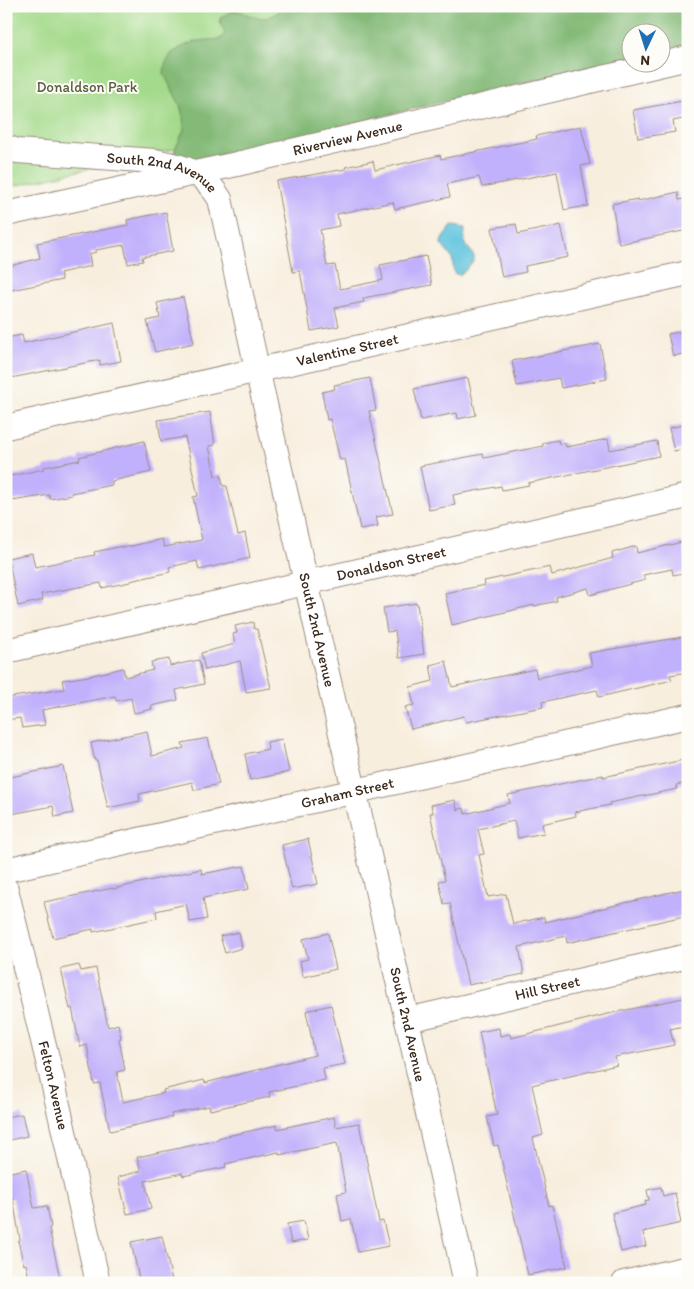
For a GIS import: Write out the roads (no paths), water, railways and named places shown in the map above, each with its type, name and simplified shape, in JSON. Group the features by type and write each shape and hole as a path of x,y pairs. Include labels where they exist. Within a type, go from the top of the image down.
{"street":[{"name":"Riverview Avenue","path":"6,214 688,58"},
{"name":"South 2nd Avenue","path":"6,147 17,151 155,161 196,172 210,184 220,199 257,370 466,1283"},
{"name":"Valentine Street","path":"6,427 688,273"},
{"name":"Donaldson Street","path":"6,650 688,496"},
{"name":"Graham Street","path":"6,870 688,716"},
{"name":"Felton Avenue","path":"6,889 98,1283"},
{"name":"Hill Street","path":"407,1020 688,956"},
{"path":"624,1283 688,1268"}],"water":[{"path":"454,226 465,228 465,242 474,257 474,260 466,270 459,275 454,273 452,258 441,244 443,237"}],"park label":[{"name":"Donaldson Park","path":"87,87"}]}
